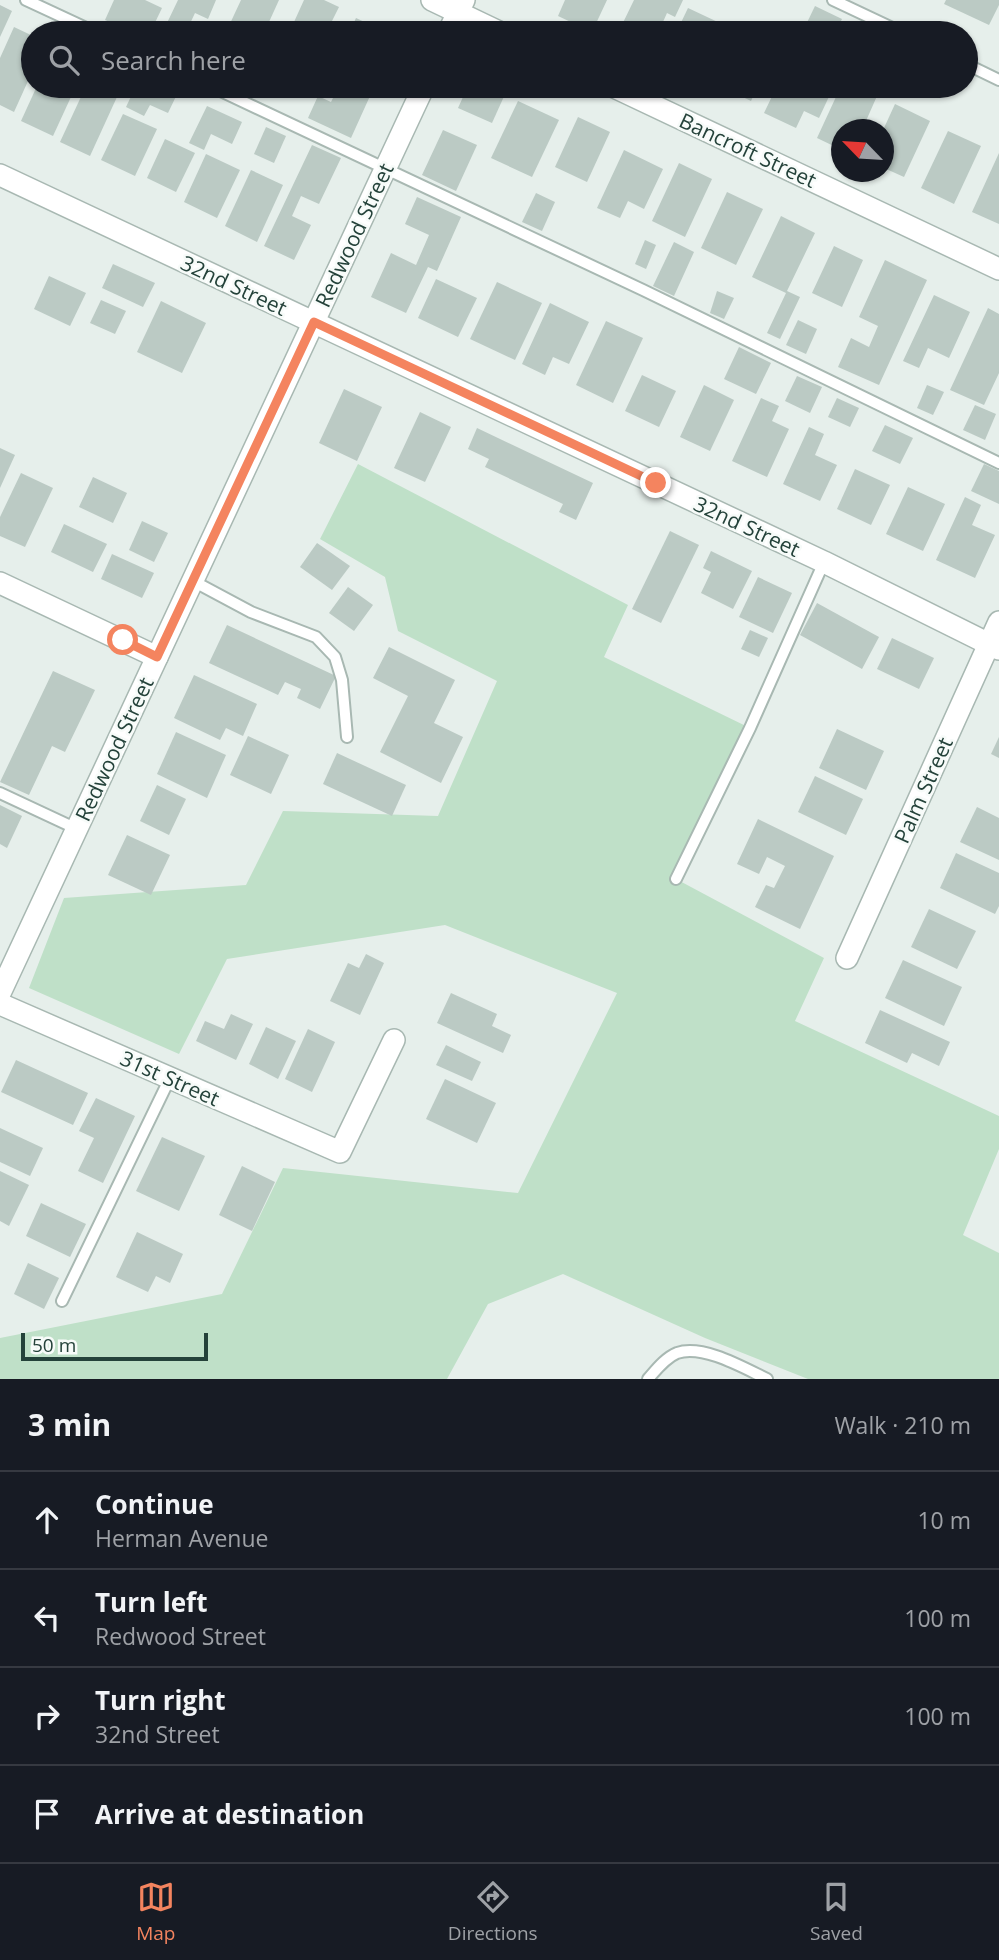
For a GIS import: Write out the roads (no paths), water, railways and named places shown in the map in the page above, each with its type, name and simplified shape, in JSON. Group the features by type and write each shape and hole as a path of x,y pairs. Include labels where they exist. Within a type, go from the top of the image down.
{"street":[{"path":"432,0 461,6 483,21"},
{"name":"Redwood Street","path":"0,993 418,98"},
{"name":"Bancroft Street","path":"636,98 999,269"},
{"name":"32nd Street","path":"0,175 824,562 994,646"},
{"path":"0,583 157,657"},
{"name":"Palm Street","path":"847,958 994,646 999,622"},
{"name":"31st Street","path":"0,1003 340,1152 394,1040"}],"lane":[{"path":"26,0 71,21"},
{"path":"833,0 878,21"},
{"path":"978,70 999,80"},
{"path":"236,98 999,463"},
{"path":"676,879 750,728 824,562"},
{"path":"194,581 251,612 316,637 329,650 335,657 342,680 347,737"},
{"path":"0,793 77,829"},
{"path":"62,1301 170,1078"},
{"path":"648,1379 661,1364 678,1353 694,1352 718,1356 767,1379"}]}
